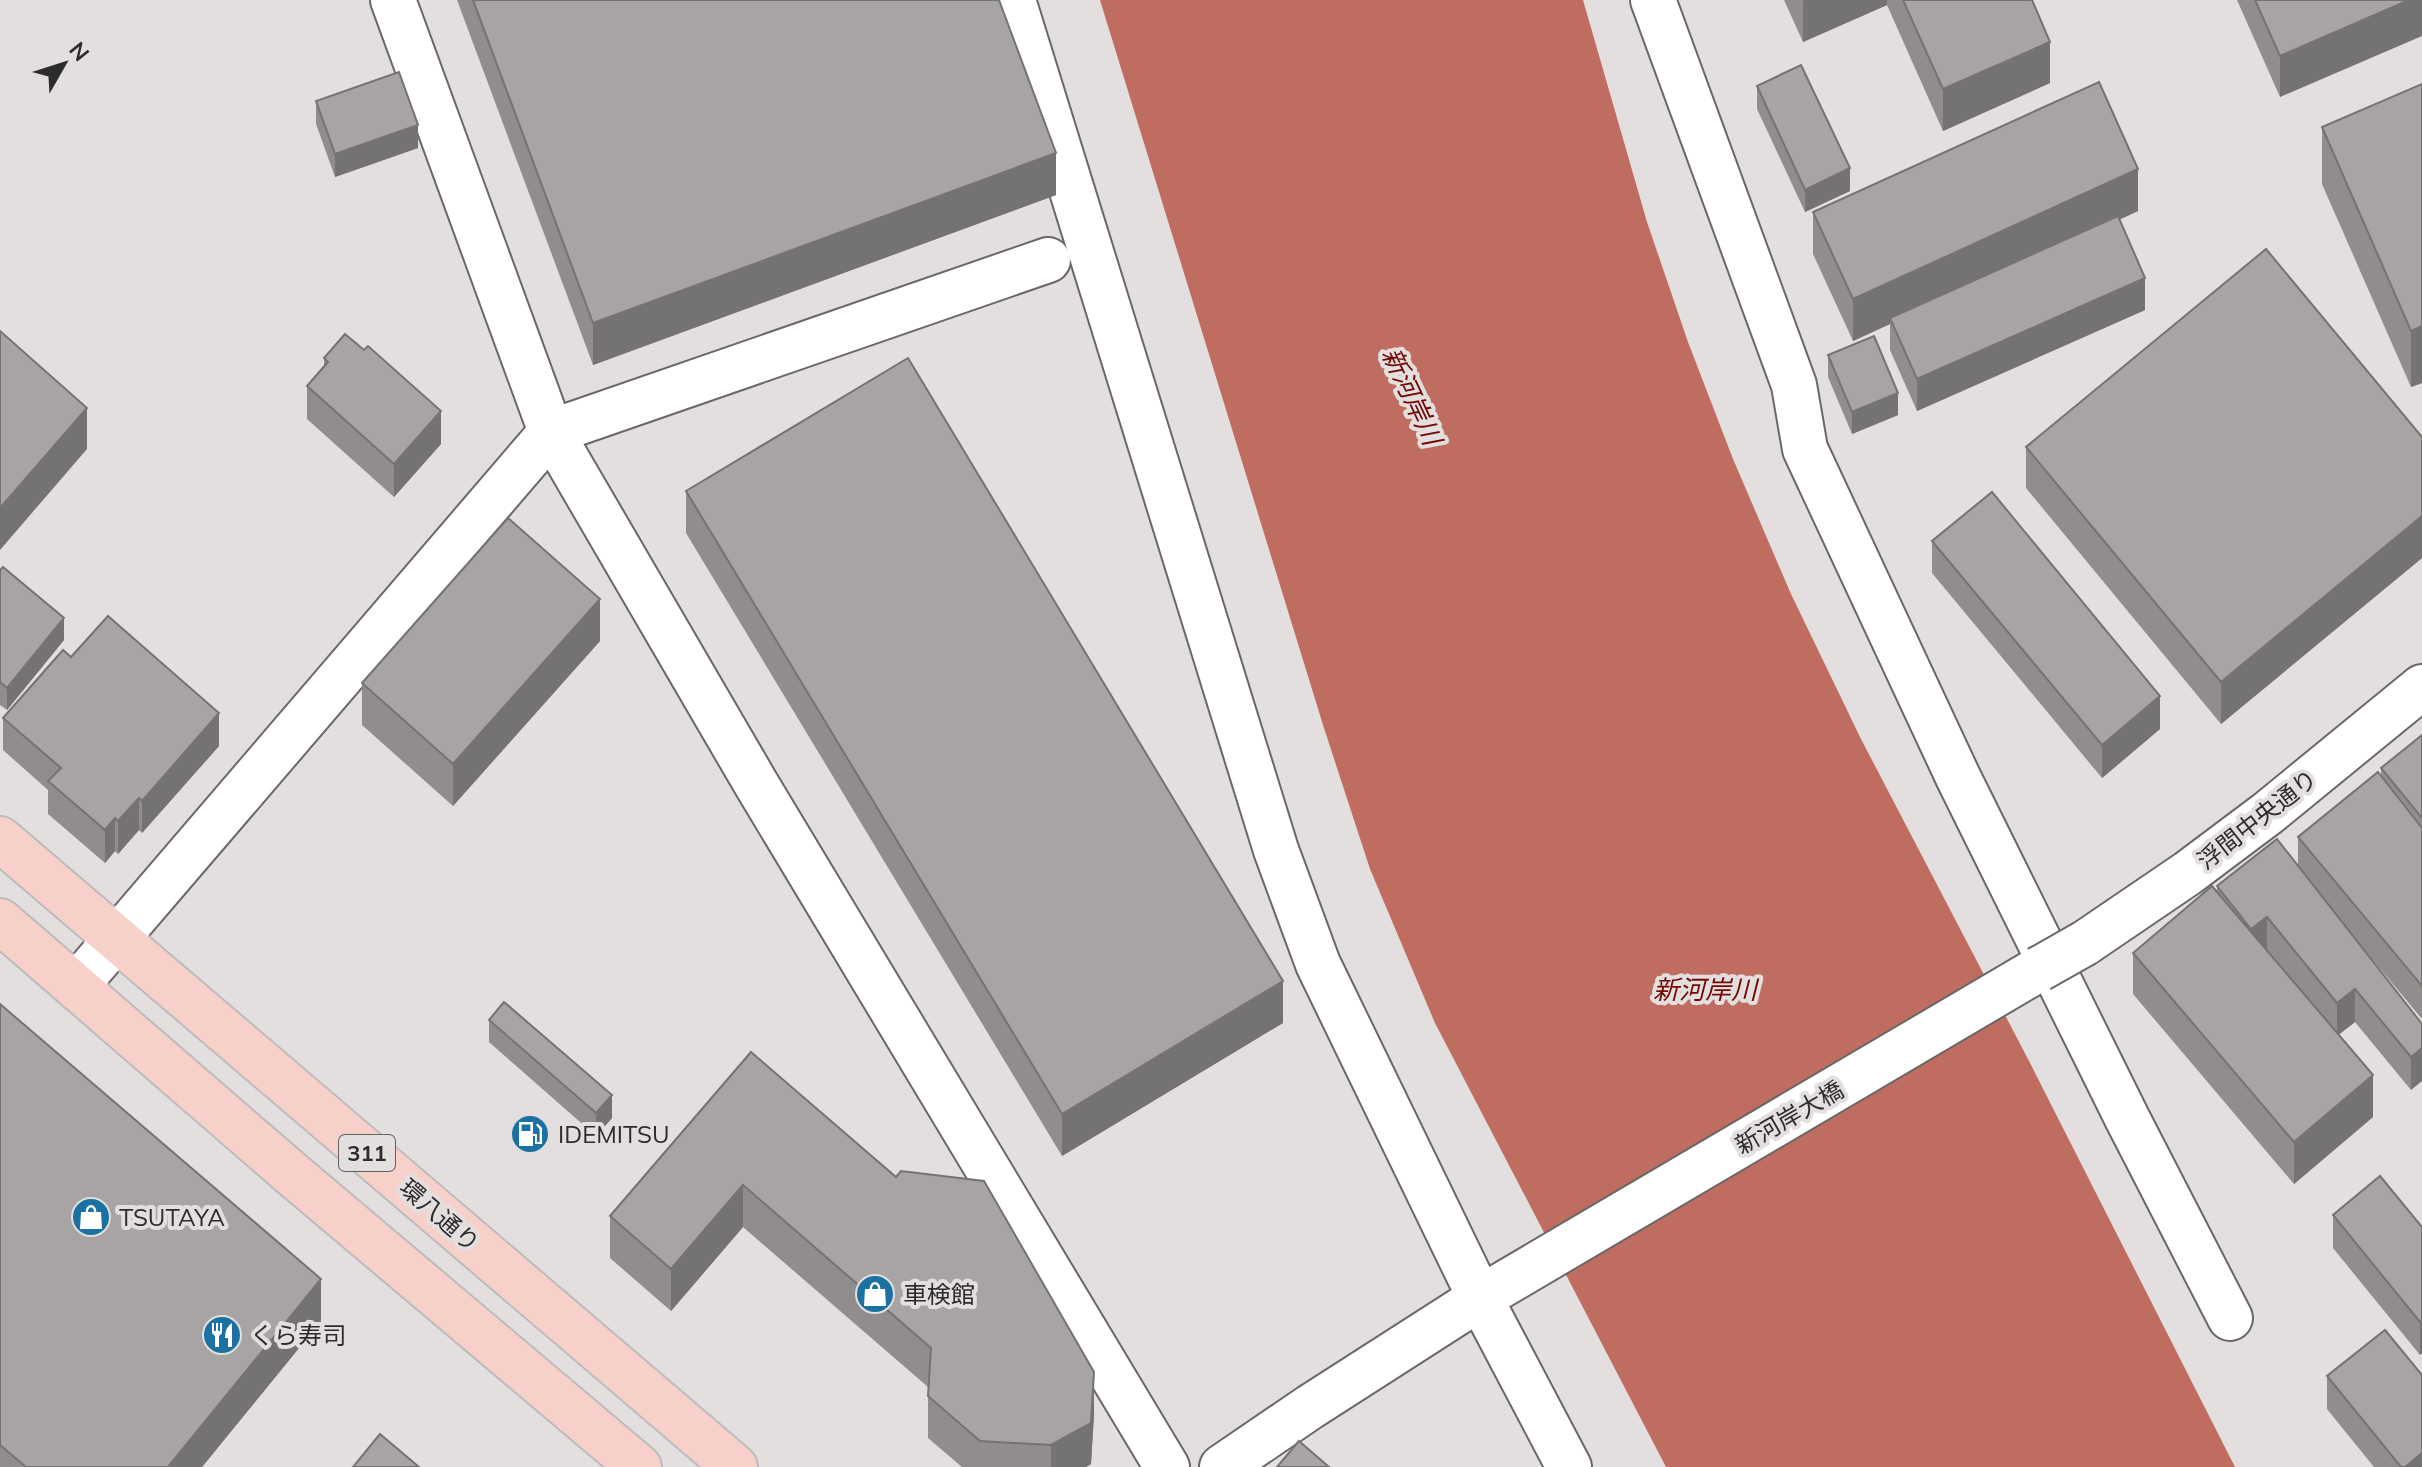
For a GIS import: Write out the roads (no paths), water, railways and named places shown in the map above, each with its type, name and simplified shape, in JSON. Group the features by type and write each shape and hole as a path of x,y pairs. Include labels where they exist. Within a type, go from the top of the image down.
{"main road":[{"name":"環八通り","path":"0,839 735,1467"},
{"name":"311","path":"0,921 303,1184 639,1467"}],"street":[{"path":"393,0 551,432 763,796 1167,1467"},
{"path":"1013,0 1276,850 1318,964 1486,1294 1569,1467"},
{"path":"1653,0 1794,385 1805,449 1958,777 2230,1318"},
{"path":"76,986 551,432 1048,260"},
{"name":"浮間中央通り","path":"2085,943 2188,873 2268,813 2422,687"},
{"name":"新河岸大橋","path":"1222,1467 1486,1294 2085,943"}],"water":[{"name":"新河岸川","path":"1100,0 1583,0 1647,222 1688,342 1733,459 1791,594 1861,739 2235,1467 1666,1467 1435,1023 1370,869"}],"place":[{"name":"IDEMITSU","path":"530,1134"},
{"name":"TSUTAYA","path":"91,1217"},
{"name":"車検館","path":"875,1294"},
{"name":"くら寿司","path":"222,1335"}]}
